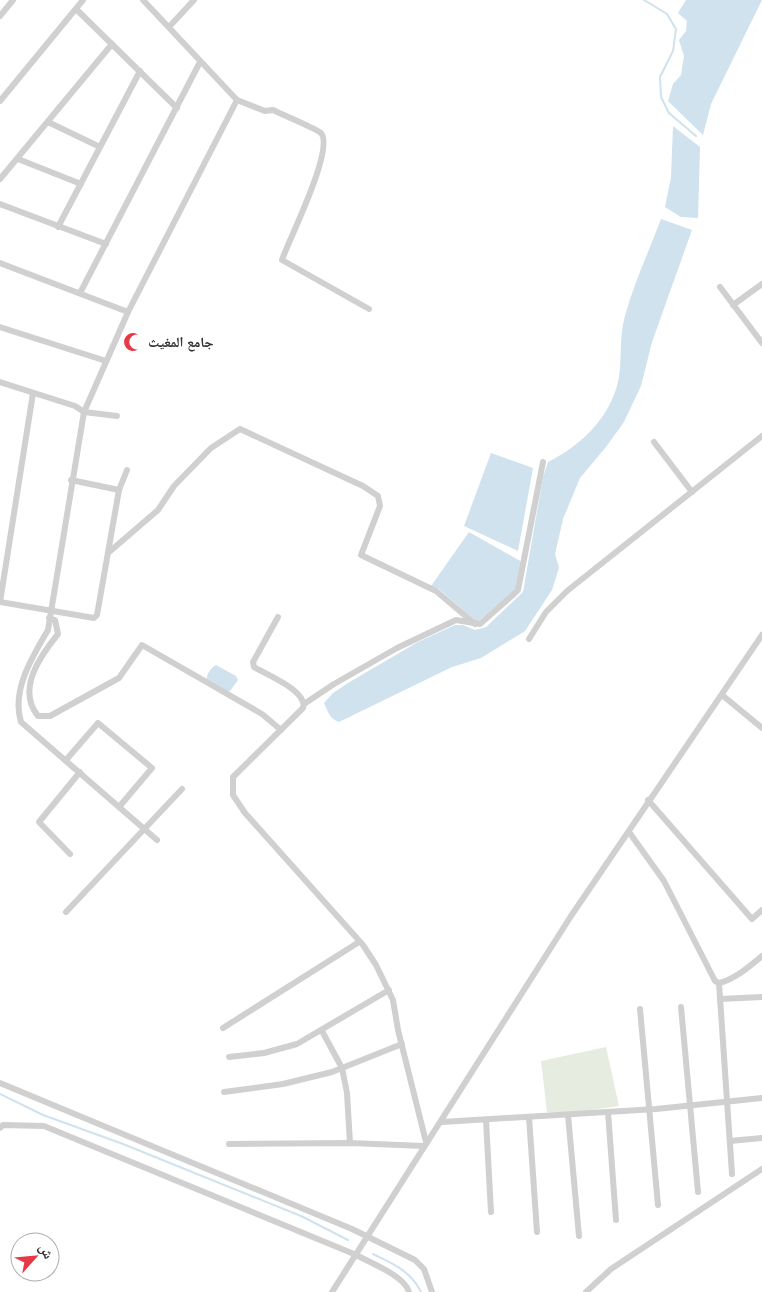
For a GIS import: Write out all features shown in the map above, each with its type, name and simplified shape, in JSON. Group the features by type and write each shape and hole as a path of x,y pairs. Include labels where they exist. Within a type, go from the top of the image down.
{"street":[{"path":"0,16 13,0"},
{"path":"0,101 83,0"},
{"path":"143,0 237,100 264,111 273,110 320,132 324,137 325,142 317,173 282,260 369,309"},
{"path":"169,27 194,0"},
{"path":"76,8 177,108"},
{"path":"0,179 112,44"},
{"path":"80,294 200,62"},
{"path":"58,227 140,71"},
{"path":"157,840 22,722 18,713 24,679 31,658 48,630 71,480 84,412 128,312 237,100"},
{"path":"48,122 100,147"},
{"path":"18,158 81,184"},
{"path":"0,204 106,244"},
{"path":"1,265 128,312"},
{"path":"733,305 762,284"},
{"path":"720,287 761,339"},
{"path":"0,326 106,361"},
{"path":"0,382 75,406 84,412 117,416"},
{"path":"33,393 0,602 49,615 94,618 97,615 119,490 127,470"},
{"path":"108,553 158,510 174,486 211,448 240,429 363,486 378,496 380,506 361,555 436,591 475,624"},
{"path":"529,639 546,612 568,591 762,436"},
{"path":"654,442 692,492"},
{"path":"425,1144 393,1000 389,990 369,953 245,814 233,795 233,777 303,708 304,704 334,684 397,648 456,620 480,624 518,590 543,462"},
{"path":"71,480 119,490"},
{"path":"49,615 55,620 58,634 40,657 30,686 31,701 38,716 50,716 119,678 142,645 256,710 281,730"},
{"path":"278,617 253,662 254,667 300,694 304,704"},
{"path":"332,1292 354,1254 425,1144 442,1122 571,916 762,634"},
{"path":"722,695 762,728"},
{"path":"66,760 98,723 152,768 119,807"},
{"path":"70,854 39,822 80,772"},
{"path":"66,912 182,789"},
{"path":"648,800 752,919 762,910"},
{"path":"629,832 664,881 715,981 719,983"},
{"path":"224,1028 359,942"},
{"path":"719,983 750,967 762,956"},
{"path":"719,983 732,1174"},
{"path":"229,1057 264,1053 297,1044 389,990"},
{"path":"720,999 762,997"},
{"path":"682,1007 698,1192"},
{"path":"640,1009 658,1205"},
{"path":"322,1031 342,1068 347,1092 350,1143"},
{"path":"224,1092 283,1084 342,1068 402,1044"},
{"path":"0,1083 264,1190 366,1236 415,1260 424,1270 432,1292"},
{"path":"442,1122 690,1106 762,1098"},
{"path":"608,1112 616,1220"},
{"path":"568,1115 579,1236"},
{"path":"529,1117 537,1232"},
{"path":"486,1120 491,1212"},
{"path":"0,1128 4,1125 44,1126 354,1254 400,1279 408,1287 409,1292"},
{"path":"730,1141 762,1138"},
{"path":"229,1144 425,1144"},
{"path":"586,1292 611,1269 762,1169"}],"shaded area":[{"path":"606,1047 619,1106 571,1113 547,1112 541,1061"}],"water":[{"path":"686,0 762,0 711,104 703,135 668,101 673,84 681,75 684,56 679,40 686,31 687,21 678,13"},
{"path":"673,126 700,147 698,218 681,217 665,207 671,177"},
{"path":"661,219 692,230 652,342 641,386 624,422 580,478 563,519 555,554 559,568 552,590 525,631 481,658 452,667 339,722 336,721 330,715 324,703 333,693 418,642 455,625 463,625 475,630 486,627 523,592 543,477 548,462 584,438 594,428 610,404 619,377 625,316 637,279"},
{"path":"491,453 533,468 518,551 464,526"},
{"path":"469,532 522,562 517,589 477,622 439,589 431,586"},
{"path":"216,665 236,676 238,680 230,691 226,692 207,680 209,671"}],"waterway":[{"path":"644,0 667,14 676,29 673,51 660,77 661,97 669,113 696,136"},
{"path":"0,1094 43,1115 123,1144 301,1216 348,1240"},
{"path":"373,1254 407,1273 421,1292"}],"place":[{"name":"جامع المغيث","path":"133,342"}]}
